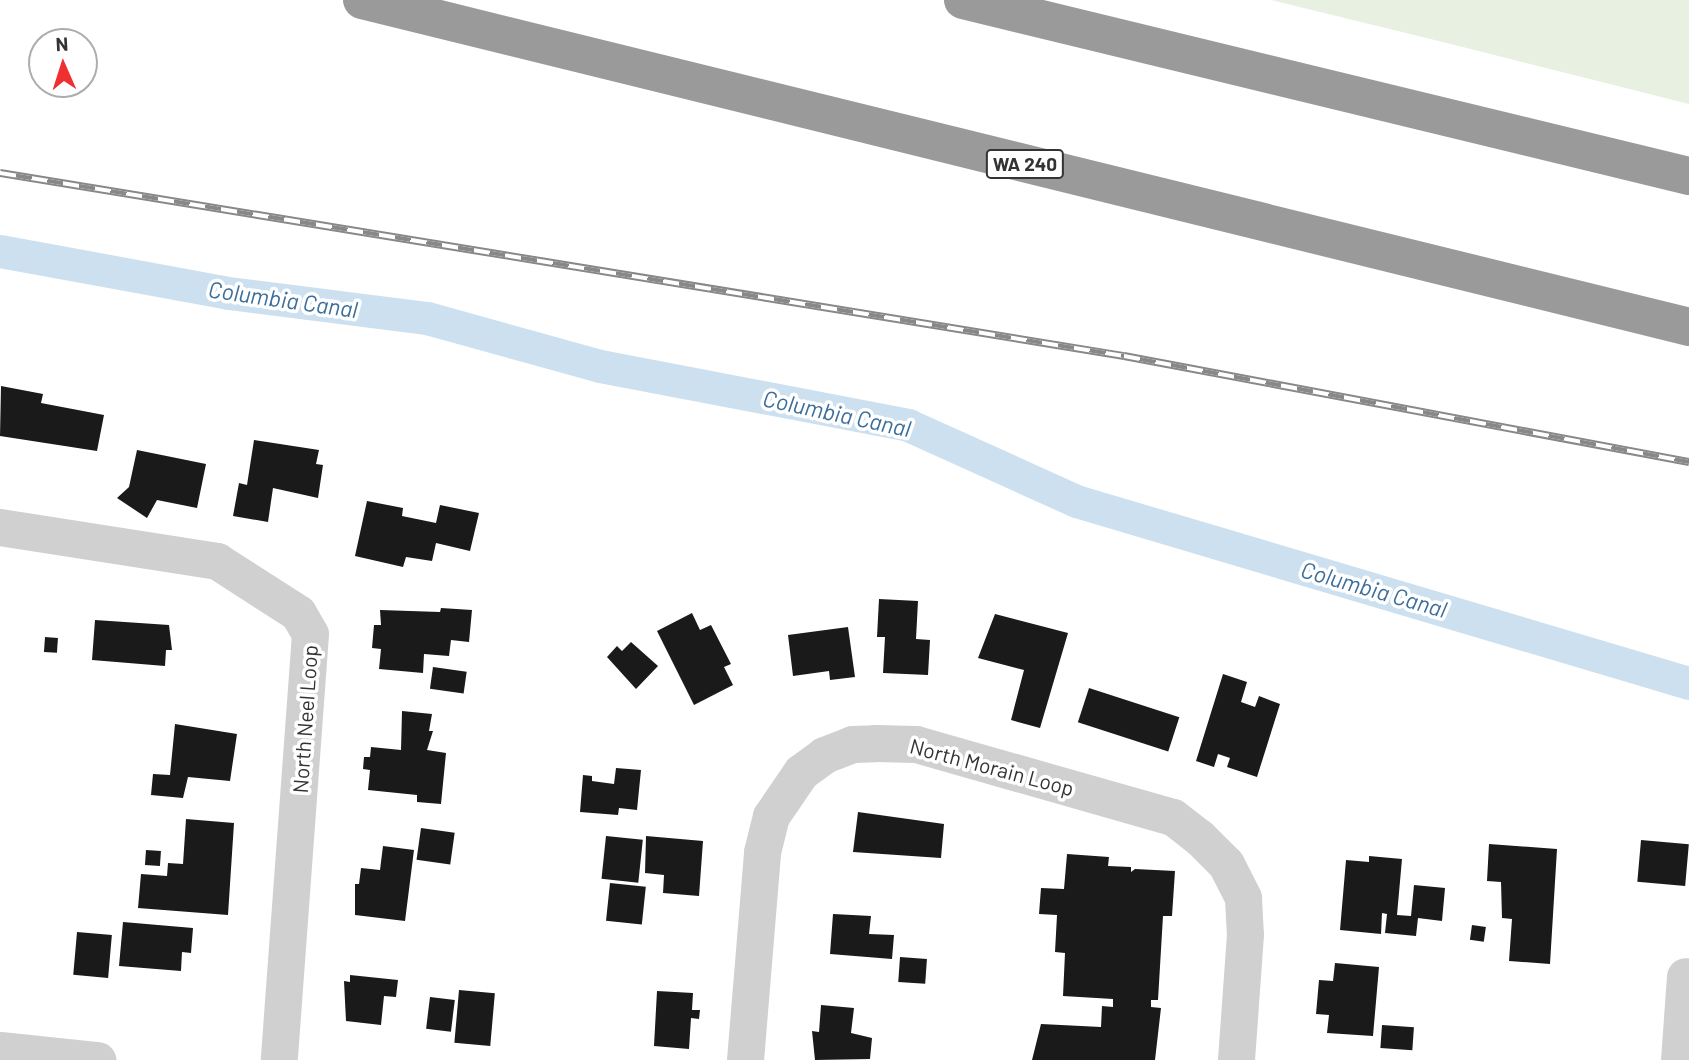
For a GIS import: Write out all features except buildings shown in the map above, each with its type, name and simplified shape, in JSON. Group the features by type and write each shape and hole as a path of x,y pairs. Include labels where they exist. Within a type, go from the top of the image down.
{"highway":[{"name":"WA 240","path":"362,0 1689,327"},
{"path":"964,0 1689,176"}],"street":[{"name":"North Neel Loop","path":"0,527 217,561 298,613 310,634 279,1060"},
{"name":"North Morain Loop","path":"745,1060 762,852 771,816 801,772 824,755 852,744 875,743 916,744 1173,817 1199,837 1226,864 1243,898 1245,934 1236,1060"},
{"path":"1679,1060 1685,976"},
{"path":"0,1050 96,1060"}],"green space":[{"path":"1271,0 1689,0 1689,104 1455,45"}],"waterway":[{"name":"Columbia Canal","path":"0,251 228,293 427,318 600,366 908,425 1076,501 1689,683"}],"railway":[{"path":"0,173 1124,356 1689,462"}]}
